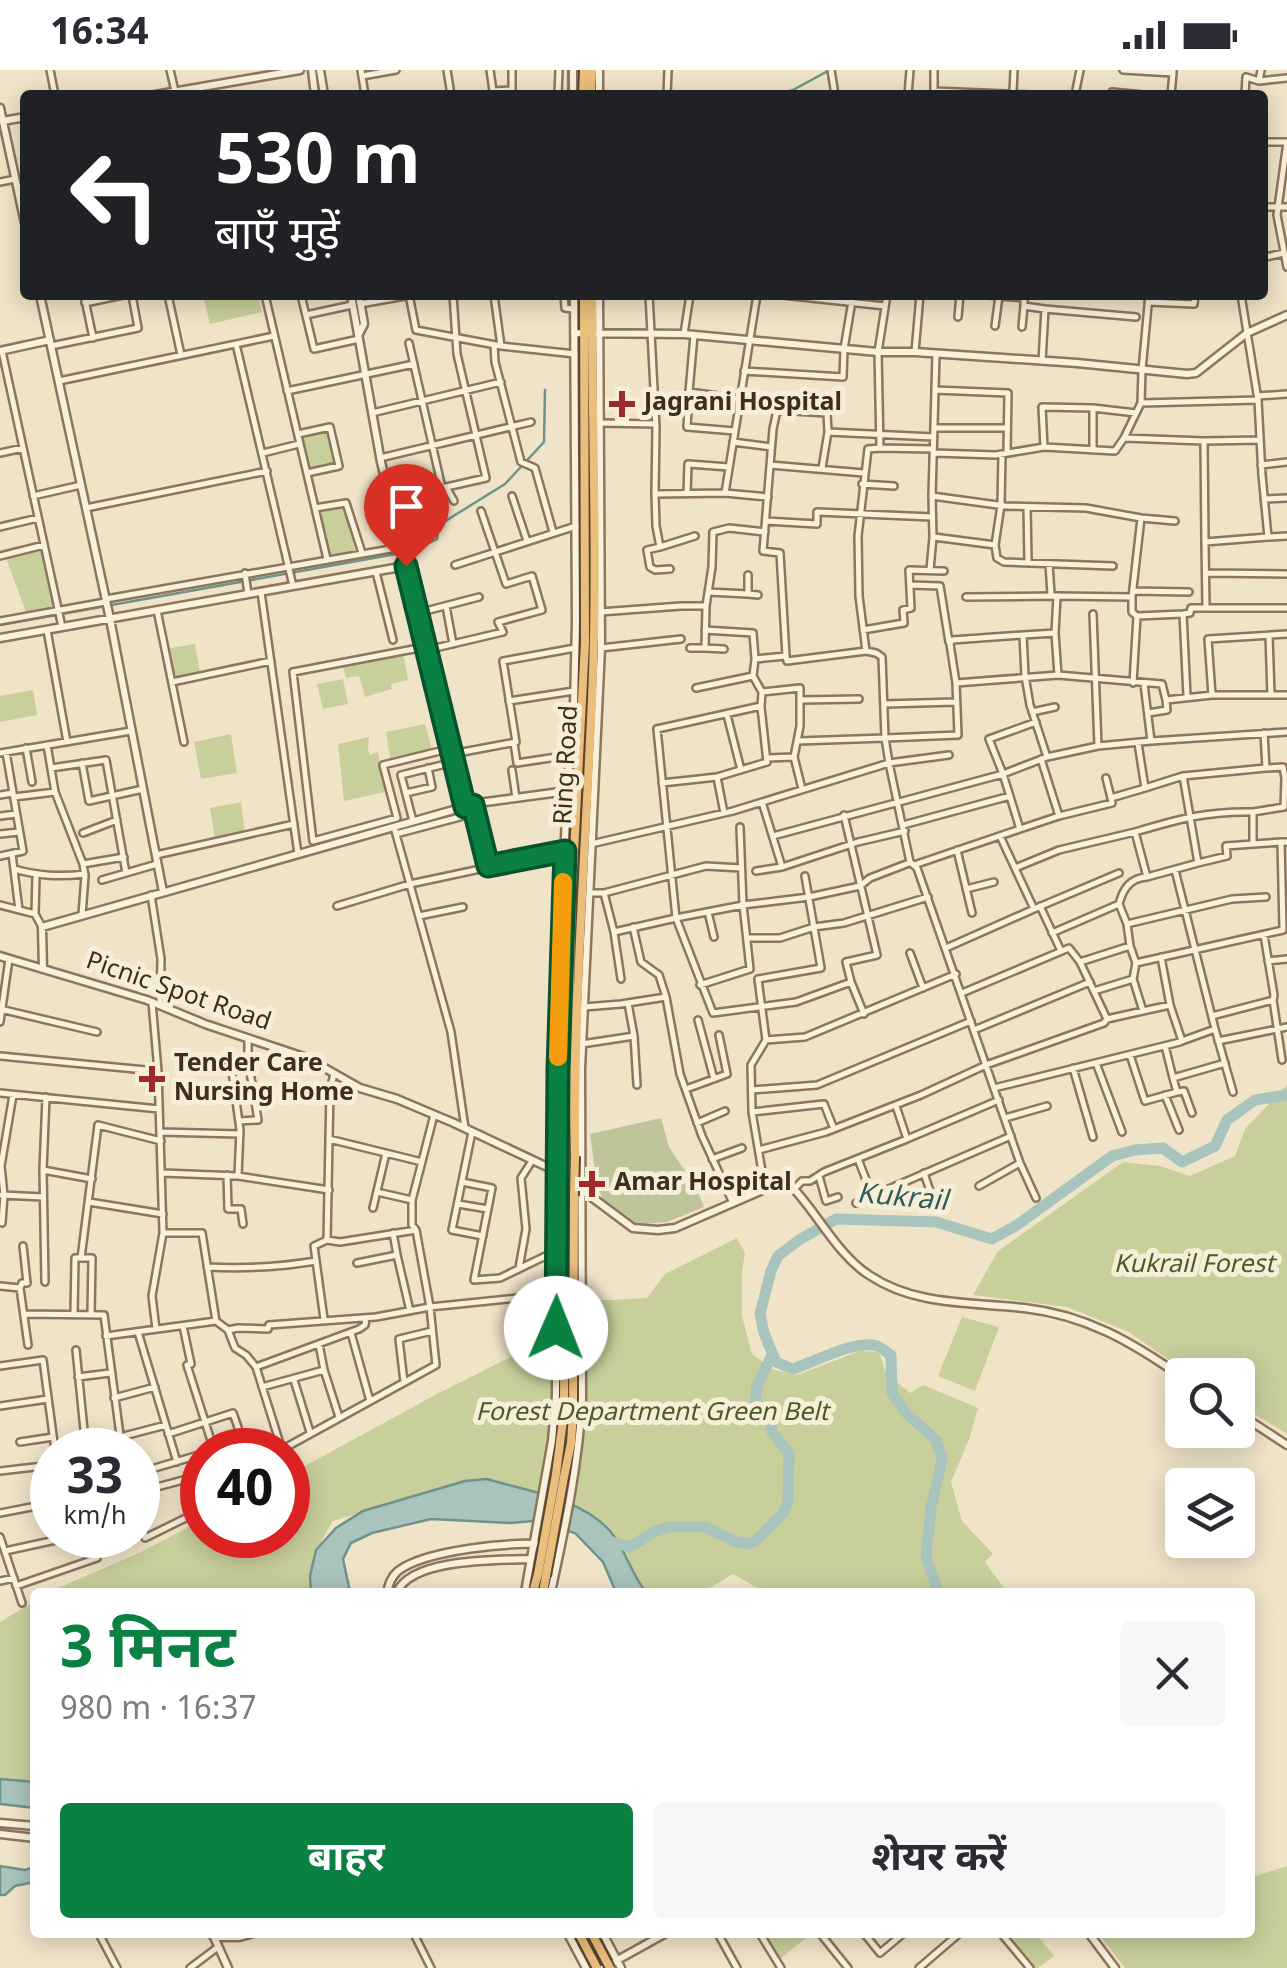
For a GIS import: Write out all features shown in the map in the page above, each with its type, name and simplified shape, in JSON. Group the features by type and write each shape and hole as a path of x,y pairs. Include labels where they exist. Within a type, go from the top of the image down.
{"highway":[{"name":"Ring Road","path":"582,300 579,309 587,333"},
{"name":"Ring Road","path":"542,1575 560,1476 564,1412 580,892 592,698 594,598 587,333 595,300"},
{"path":"535,1588 542,1575"},
{"path":"542,1575 543,1588"},
{"path":"583,1938 607,1967"},
{"path":"594,1938 607,1967"}],"street":[{"path":"207,90 265,73 300,70"},
{"path":"361,73 396,70"},
{"path":"1123,70 1173,72"},
{"path":"1259,80 1261,70"},
{"path":"1245,90 1246,77 1287,78"},
{"path":"0,108 20,194"},
{"path":"3,121 20,118"},
{"path":"1287,142 1276,215 1287,267"},
{"path":"0,182 16,179"},
{"path":"1268,207 1287,207"},
{"path":"1268,257 1284,253"},
{"path":"41,300 163,892"},
{"path":"84,300 93,338"},
{"path":"62,627 1,351 138,328 133,300"},
{"path":"169,300 181,356"},
{"path":"265,300 327,559"},
{"path":"303,300 314,350 358,337"},
{"path":"411,300 416,330 574,354"},
{"path":"409,343 442,488 486,478 464,391 453,300"},
{"path":"494,300 500,382 511,426 524,463 534,468 554,532"},
{"path":"564,300 565,308 579,309 576,300"},
{"path":"649,300 656,526 660,547"},
{"path":"684,334 689,300"},
{"path":"726,494 756,300"},
{"path":"744,371 844,378 852,300"},
{"path":"860,300 886,306"},
{"path":"880,448 878,352 887,300"},
{"path":"915,352 920,300"},
{"path":"958,317 960,300"},
{"path":"995,326 998,300"},
{"path":"1022,326 1024,300"},
{"path":"866,651 859,596 859,515 868,449 1004,454 1044,448 1115,451 1141,403 1149,300"},
{"path":"1158,300 1194,304 1194,300"},
{"path":"1242,300 1258,398 1268,537"},
{"path":"306,315 357,301 358,337 380,458 418,613 423,649 444,750 383,765 397,818 313,842 293,672 423,649 454,644 503,632 498,622 542,610 532,576 506,584 481,511"},
{"path":"1024,306 1136,317"},
{"path":"1042,360 1045,309"},
{"path":"587,333 684,334 1188,374 1196,373 1247,332 1287,315"},
{"path":"525,1588 536,1530 580,1436 582,1398 582,1190 570,1157 559,979 574,692 574,354 587,333"},
{"path":"552,1588 564,1536 560,1476 552,1441 558,1172 570,1157 582,1044 602,648 600,423 587,333"},
{"path":"694,335 686,427 735,431"},
{"path":"59,381 274,336"},
{"path":"236,344 293,586"},
{"path":"930,570 936,354"},
{"path":"288,392 414,364"},
{"path":"372,414 500,382"},
{"path":"935,390 1008,392 996,546 999,560 1112,566"},
{"path":"689,392 740,399"},
{"path":"1141,403 1287,394"},
{"path":"0,400 12,398"},
{"path":"1044,448 1042,407 1136,413"},
{"path":"1092,450 1094,408"},
{"path":"822,469 828,413 776,410 763,551 780,553 786,656 788,660 866,651 882,657 888,764 912,864 918,868 1020,1163 1036,1198"},
{"path":"380,458 531,422"},
{"path":"600,423 656,424"},
{"path":"298,434 330,427 339,466 307,473"},
{"path":"934,428 1007,428"},
{"path":"828,432 934,437"},
{"path":"1124,438 1260,440"},
{"path":"1204,441 1206,608"},
{"path":"733,442 772,447"},
{"path":"263,452 300,444"},
{"path":"0,453 23,448"},
{"path":"1261,464 1287,462"},
{"path":"688,494 688,464 730,467"},
{"path":"770,465 864,473"},
{"path":"86,508 267,471"},
{"path":"862,484 894,486"},
{"path":"33,496 81,486"},
{"path":"446,487 454,501"},
{"path":"655,494 768,497"},
{"path":"512,496 527,541"},
{"path":"932,496 1001,506 1086,508 1175,521"},
{"path":"1264,499 1287,498"},
{"path":"315,508 346,503 362,553"},
{"path":"1028,506 1028,561"},
{"path":"766,521 817,524 817,512 932,517"},
{"path":"0,527 38,518"},
{"path":"1140,518 1132,612 1137,616 1190,613 1191,608 1287,608"},
{"path":"455,565 576,526"},
{"path":"705,648 713,532 729,528 765,532"},
{"path":"670,569 650,567 647,550 695,536"},
{"path":"1206,542 1287,536"},
{"path":"933,537 996,546"},
{"path":"0,556 44,544"},
{"path":"0,621 107,606 362,553 404,555"},
{"path":"0,638 62,627 107,606 158,610 376,572 404,555"},
{"path":"1049,564 1058,675"},
{"path":"863,630 904,623 903,610 911,608 909,570 944,571"},
{"path":"376,572 393,640"},
{"path":"1206,574 1287,574"},
{"path":"748,576 748,594"},
{"path":"246,579 248,594"},
{"path":"798,740 958,735 956,683 940,586 910,586"},
{"path":"261,592 298,854"},
{"path":"708,592 758,595"},
{"path":"966,597 1189,592"},
{"path":"418,613 479,597"},
{"path":"446,606 454,644"},
{"path":"600,612 706,606"},
{"path":"158,610 184,742"},
{"path":"1092,614 1098,746"},
{"path":"1183,614 1188,698"},
{"path":"1133,683 1137,616"},
{"path":"47,630 67,742"},
{"path":"662,783 718,777 767,762 762,692 753,676 753,633 705,630"},
{"path":"950,644 952,640 1056,633"},
{"path":"1212,696 1208,640 1287,634"},
{"path":"1023,635 1032,712 1059,816"},
{"path":"1269,636 1270,695"},
{"path":"602,648 681,639"},
{"path":"570,755 517,763 503,661 575,648"},
{"path":"690,648 724,649"},
{"path":"423,649 488,866"},
{"path":"755,659 786,656"},
{"path":"172,682 271,661"},
{"path":"956,683 1058,675 1162,684 1167,710 1148,713"},
{"path":"696,688 753,676"},
{"path":"1144,684 1151,741"},
{"path":"762,692 800,688 794,757 802,789"},
{"path":"510,702 574,692"},
{"path":"1166,700 1287,694"},
{"path":"800,700 859,699"},
{"path":"884,704 957,702"},
{"path":"761,706 657,729 676,918 713,1013 796,1002 852,982"},
{"path":"1032,712 1055,706"},
{"path":"727,714 741,770"},
{"path":"1020,829 990,739 1036,722"},
{"path":"0,856 24,851 3,752 132,731"},
{"path":"772,836 1098,746 1287,732"},
{"path":"1264,733 1266,768"},
{"path":"413,822 401,775 514,742"},
{"path":"1138,742 1145,788"},
{"path":"47,745 55,792 83,864 82,915"},
{"path":"26,748 32,782"},
{"path":"591,844 724,814 888,764 949,755"},
{"path":"766,758 794,757"},
{"path":"51,768 106,760 126,872"},
{"path":"82,763 89,801 143,790"},
{"path":"1014,868 1060,850 1189,816 1286,807 1286,778 1283,767 1182,776 1112,798"},
{"path":"406,793 432,787 428,768"},
{"path":"512,770 516,798"},
{"path":"0,775 10,774"},
{"path":"1182,776 1198,864"},
{"path":"718,777 724,814"},
{"path":"614,932 860,886 870,878 912,864 1112,802 1106,778"},
{"path":"395,830 471,808 568,791"},
{"path":"0,795 55,792"},
{"path":"756,870 782,867 1010,796"},
{"path":"762,802 782,867"},
{"path":"42,927 471,808"},
{"path":"1252,844 1253,812"},
{"path":"0,816 16,814"},
{"path":"844,815 877,955 846,962 864,1014"},
{"path":"83,832 117,820"},
{"path":"102,880 156,860 294,824"},
{"path":"700,985 750,969 740,827"},
{"path":"395,830 451,1032 469,1130 452,1230 483,1236"},
{"path":"0,834 19,832"},
{"path":"1135,832 1147,878"},
{"path":"1000,836 1061,951"},
{"path":"1136,963 1285,930 1284,842 1226,846 1227,856 1131,882 1119,904 1136,963 1133,979 1143,1011"},
{"path":"957,850 972,912"},
{"path":"337,906 410,884 565,851"},
{"path":"12,854 20,910"},
{"path":"83,864 124,857"},
{"path":"588,893 604,893 706,866 741,868"},
{"path":"14,869 36,876 85,874"},
{"path":"1175,870 1193,950 1234,1092"},
{"path":"946,948 1118,873"},
{"path":"36,876 34,914 42,927 44,969"},
{"path":"765,1189 751,1090 751,1064 766,1040 758,979 820,968 805,876"},
{"path":"966,889 994,882"},
{"path":"604,893 620,979"},
{"path":"151,895 161,959 156,1003 163,1233 152,1296 156,1329"},
{"path":"1126,924 1232,899 1266,896"},
{"path":"748,938 780,938 928,897"},
{"path":"1052,933 1119,904"},
{"path":"0,905 34,914"},
{"path":"419,916 463,907"},
{"path":"708,912 714,937"},
{"path":"634,927 642,962 659,974 686,1090 734,1204"},
{"path":"1264,934 1282,1060"},
{"path":"1080,962 1130,946"},
{"path":"962,994 1069,948 1080,962 1107,1019"},
{"path":"910,953 923,988"},
{"name":"Picnic Spot Road","path":"0,956 156,1003 307,1058 360,1088 434,1114 533,1160 582,1190"},
{"path":"1161,957 1182,1042"},
{"path":"0,1022 9,959"},
{"path":"1268,961 1287,959"},
{"path":"766,1040 804,1038 956,974"},
{"path":"1094,991 1133,979"},
{"path":"974,1030 1090,982"},
{"path":"1212,1016 1287,993"},
{"path":"584,1006 666,997"},
{"path":"628,1003 637,1085"},
{"path":"758,1150 834,1129 896,1106 986,1065 1104,1024 1107,1019 1170,1005"},
{"path":"1,1009 97,1032"},
{"path":"698,1020 714,1079"},
{"path":"751,1090 817,1085 971,1021"},
{"path":"1218,1041 1287,1027"},
{"path":"994,1088 1182,1042 1214,1029"},
{"path":"686,1090 727,1074 719,1035"},
{"path":"582,1044 634,1036"},
{"path":"239,1121 258,1120 248,1038"},
{"path":"1165,1046 1177,1092"},
{"path":"1130,1055 1146,1101 1184,1091 1192,1113"},
{"path":"0,1056 158,1071"},
{"path":"190,1058 248,1060"},
{"path":"1096,1063 1122,1132"},
{"path":"1173,1078 1225,1063"},
{"path":"1073,1068 1093,1138"},
{"path":"232,1070 240,1134 238,1176"},
{"path":"326,1240 330,1090 334,1074"},
{"path":"0,1093 159,1108"},
{"path":"2,1223 1,1166 13,1094"},
{"path":"1165,1096 1179,1130"},
{"path":"45,1282 46,1097"},
{"path":"794,1189 802,1181 998,1100"},
{"path":"752,1112 824,1104 834,1129"},
{"path":"896,1106 907,1139"},
{"path":"1005,1118 1047,1106"},
{"path":"697,1123 725,1112"},
{"path":"310,1432 436,1365 430,1307 412,1224 412,1200 434,1114"},
{"path":"0,1117 9,1120"},
{"path":"82,1258 98,1125 161,1141"},
{"path":"160,1132 240,1134"},
{"path":"856,1203 1011,1136"},
{"path":"330,1139 422,1162"},
{"path":"712,1159 742,1148"},
{"path":"373,1208 386,1153"},
{"path":"858,1159 872,1195"},
{"path":"520,1268 526,1229 521,1178 533,1160"},
{"path":"979,1186 1020,1163"},
{"path":"43,1170 92,1179"},
{"path":"162,1173 238,1176 329,1190"},
{"path":"924,1173 932,1197"},
{"path":"227,1176 228,1209 242,1210 243,1224"},
{"path":"819,1176 826,1200 838,1197"},
{"path":"462,1182 492,1188 474,1280 500,1278 558,1250"},
{"path":"582,1190 633,1228 658,1230 674,1228 765,1189 794,1189 848,1257 866,1274 888,1286 957,1304 1026,1308 1065,1316 1128,1340 1165,1365"},
{"path":"376,1192 412,1200"},
{"path":"2,1195 44,1196"},
{"path":"88,1202 162,1214"},
{"path":"458,1204 488,1209"},
{"path":"324,1320 314,1246 326,1240 340,1242 416,1230"},
{"path":"163,1233 202,1233 216,1322"},
{"path":"393,1234 410,1311"},
{"path":"24,1246 26,1284 22,1283 20,1288 28,1346"},
{"path":"357,1263 396,1255"},
{"path":"74,1315 75,1258 92,1258 91,1315"},
{"path":"208,1267 316,1262"},
{"path":"0,1286 20,1288"},
{"path":"228,1330 268,1330 269,1324 366,1318 557,1294"},
{"path":"24,1314 104,1315 119,1428"},
{"path":"256,1367 352,1333 366,1325 366,1318"},
{"path":"106,1336 216,1322 228,1330 235,1348 256,1367 275,1428"},
{"path":"183,1326 191,1364 187,1365 207,1428"},
{"path":"404,1382 400,1338 432,1330"},
{"path":"138,1332 176,1462"},
{"path":"352,1333 370,1400"},
{"path":"319,1344 339,1417"},
{"path":"76,1350 83,1428"},
{"path":"0,1366 43,1360 52,1428"},
{"path":"262,1387 324,1370"},
{"path":"78,1377 110,1373"},
{"path":"294,1380 309,1428"},
{"path":"114,1398 154,1386"},
{"path":"0,1406 48,1399"},
{"path":"168,1434 233,1413 238,1428"},
{"path":"1255,1424 1287,1445"},
{"path":"158,1428 166,1425"},
{"path":"20,1442 30,1440"},
{"path":"160,1467 180,1461"},
{"path":"0,1472 30,1468"},
{"path":"0,1513 30,1508"},
{"path":"0,1537 22,1603"},
{"path":"388,1588 398,1571 434,1556 532,1543 561,1547"},
{"path":"5,1551 30,1546"},
{"path":"16,1586 96,1558"},
{"path":"399,1588 403,1580 419,1572 448,1564 530,1559 557,1564"},
{"path":"0,1581 14,1578"},
{"path":"0,1823 30,1826"},
{"path":"0,1834 30,1837"},
{"path":"101,1938 117,1968"},
{"path":"215,1938 228,1968"},
{"path":"416,1938 432,1968"},
{"path":"570,1938 586,1968"},
{"path":"603,1938 607,1967 658,1938"},
{"path":"720,1938 737,1968"},
{"path":"763,1938 781,1968"},
{"path":"823,1938 848,1968"},
{"path":"868,1938 880,1953 898,1938"},
{"path":"919,1968 951,1938"},
{"path":"1005,1938 1030,1968"},
{"path":"1092,1938 1115,1968"},
{"path":"190,1968 218,1947"}],"green space":[{"path":"204,300 259,300 262,312 210,324"},
{"path":"328,431 335,463 309,468 302,436"},
{"path":"344,506 356,554 330,559 321,511"},
{"path":"41,550 53,607 26,612 6,558"},
{"path":"195,644 200,673 175,677 170,648"},
{"path":"403,652 408,680 391,684 392,689 365,697 359,676 346,678 342,663"},
{"path":"343,679 348,704 323,709 317,684"},
{"path":"33,690 37,715 0,722 0,696"},
{"path":"425,724 432,749 390,758 386,732"},
{"path":"231,734 237,773 201,779 194,742"},
{"path":"369,737 368,750 370,755 378,752 385,792 344,801 338,744"},
{"path":"241,802 245,833 215,839 210,808"},
{"name":"Kukrail Forest","path":"1287,1085 1287,1434 1255,1414 1255,1358 1166,1358 1129,1332 1067,1307 973,1295 998,1251 1123,1162 1160,1166 1190,1176 1235,1156 1245,1129"},
{"path":"661,1118 669,1147 696,1187 704,1207 667,1222 628,1222 604,1203 597,1184 590,1134"},
{"name":"Forest Department Green Belt","path":"737,1238 745,1253 742,1316 752,1354 774,1370 797,1375 860,1351 879,1352 886,1373 910,1393 923,1385 978,1408 951,1482 962,1521 993,1554 985,1562 1004,1588 758,1588 733,1574 710,1588 642,1588 627,1555 487,1479 465,1481 333,1521 316,1555 311,1588 58,1588 127,1558 160,1558 160,1542 180,1532 180,1558 310,1558 310,1463 544,1340 588,1301 647,1298 665,1274"},
{"path":"962,1317 999,1327 975,1391 938,1376"},
{"path":"30,1604 30,1782 0,1779 0,1622"},
{"path":"1287,1866 1287,1968 1125,1968 1102,1938 1255,1938 1255,1876"},
{"path":"767,1938 806,1938 779,1960"},
{"path":"1039,1938 1054,1956 1034,1968 1012,1941"}],"water":[{"path":"487,1479 585,1511 616,1538 643,1588 614,1588 603,1562 575,1533 533,1521 431,1519 372,1533 351,1543 343,1559 349,1588 311,1588 316,1550 336,1528 363,1511 465,1481"},
{"path":"0,1779 30,1782 30,1807 0,1804"},
{"path":"0,1866 30,1868 30,1883 0,1895"}],"waterway":[{"path":"568,70 568,90"},
{"path":"793,90 828,71"},
{"path":"0,625 413,551 437,539 439,525 505,484 544,442 545,390"},
{"name":"Kukrail","path":"937,1588 926,1556 942,1459 936,1440 907,1414 892,1393 891,1355 879,1347 847,1348 793,1369 776,1362 760,1314 778,1256 836,1219 936,1222 992,1239 1112,1156 1163,1148 1182,1162 1215,1146 1227,1120 1255,1100 1287,1095"},
{"path":"608,1541 630,1547 669,1527 705,1527 749,1544 784,1512 789,1453 772,1432 770,1417 755,1402 757,1386 772,1355"}],"slow traffic":[{"path":"558,1057 563,882"}],"place":[{"name":"Jagrani Hospital","path":"622,404"},
{"name":"Tender Care Nursing Home","path":"152,1079"},
{"name":"Amar Hospital","path":"592,1184"}],"route":[{"path":"406,566 465,807 473,805 488,866 565,851 559,979 556,1328"}]}
